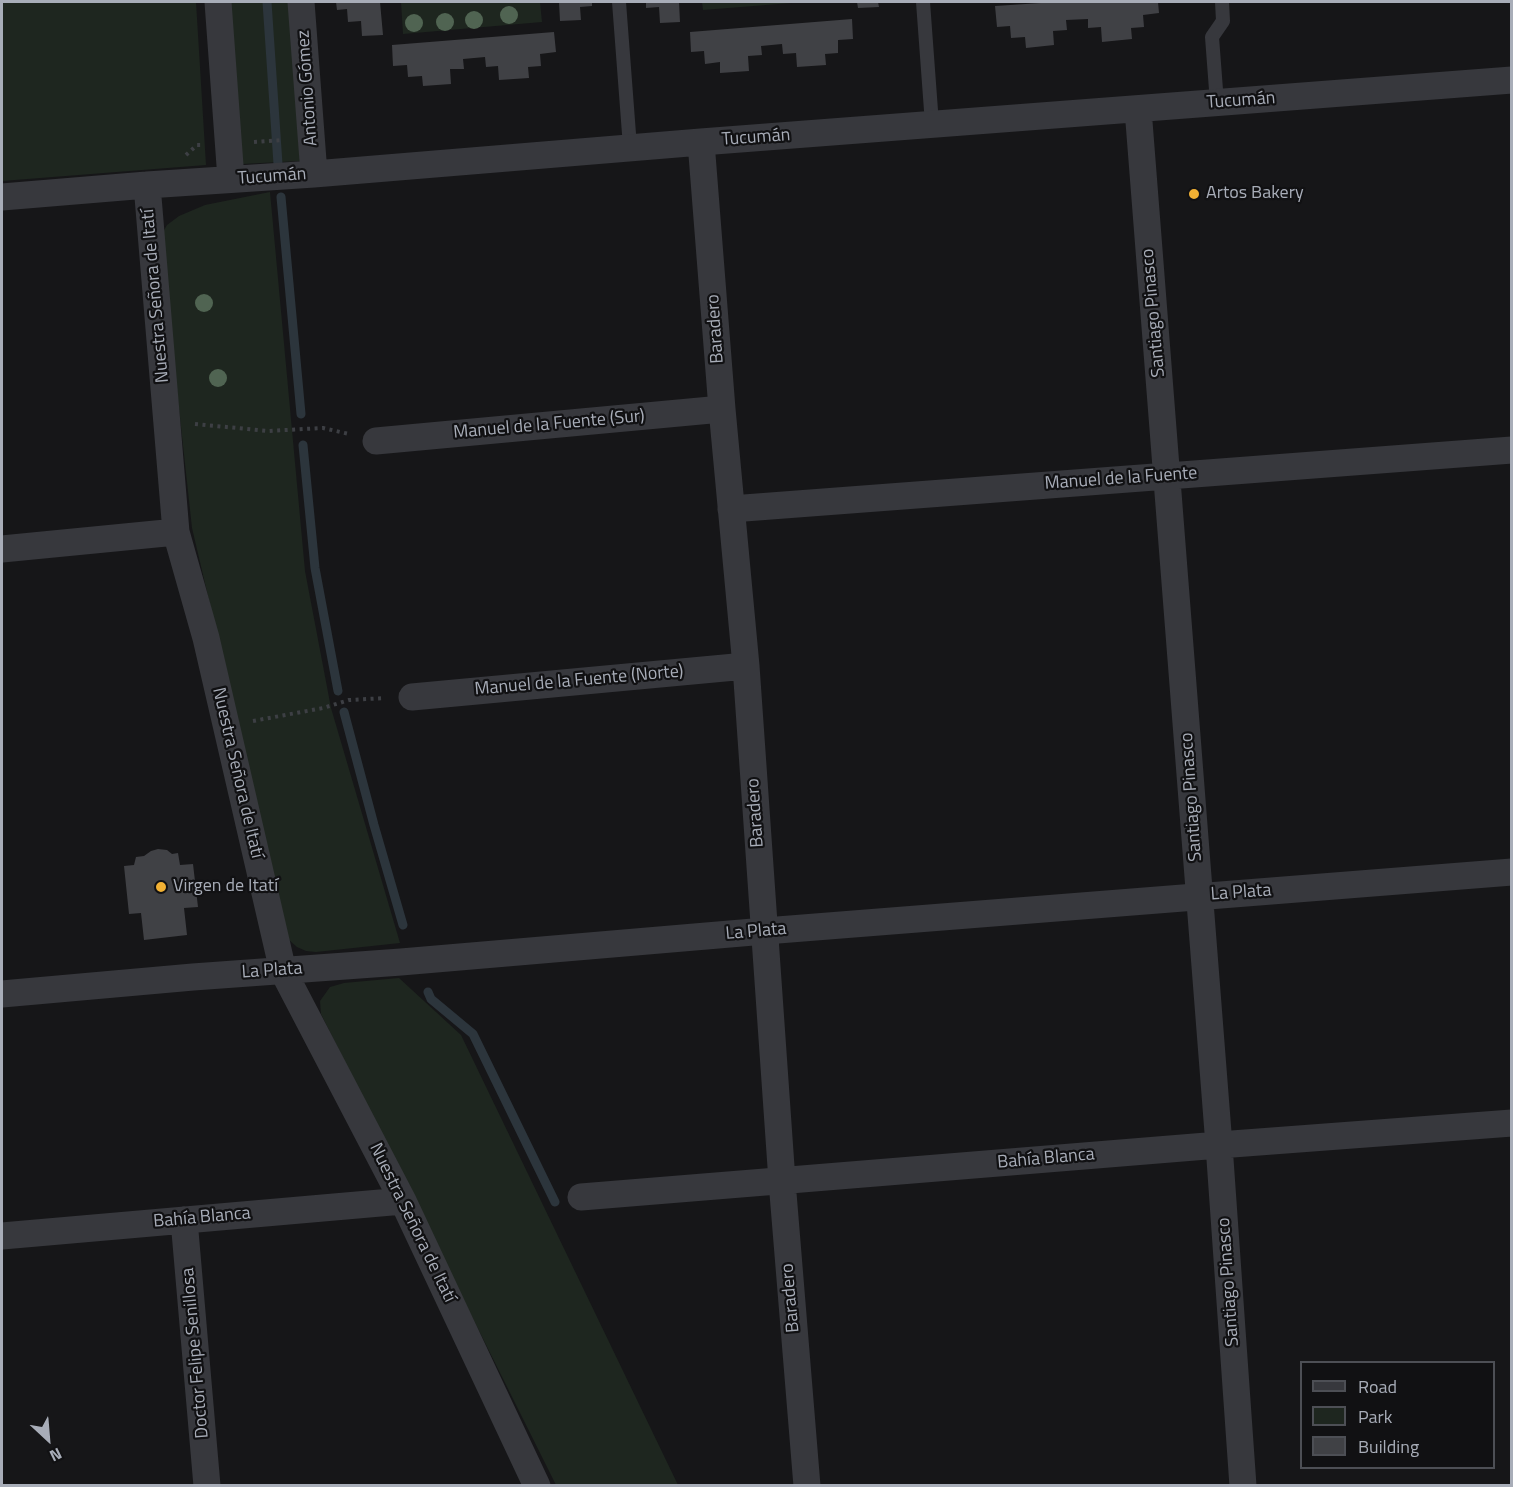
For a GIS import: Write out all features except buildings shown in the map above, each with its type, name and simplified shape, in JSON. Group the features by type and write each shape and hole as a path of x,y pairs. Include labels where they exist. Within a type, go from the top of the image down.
{"street":[{"path":"218,2 231,180"},
{"name":"Antonio Gómez","path":"301,2 314,174"},
{"name":"Tucumán","path":"2,198 630,147 1512,80"},
{"name":"Santiago Pinasco","path":"1138,109 1219,1145 1243,1485"},
{"name":"Baradero","path":"701,142 722,409 746,666 782,1181 807,1485"},
{"name":"Nuestra Señora de Itatí","path":"147,185 176,532 206,638 283,971 403,1201 537,1485"},
{"name":"Manuel de la Fuente (Sur)","path":"376,441 722,409"},
{"name":"Manuel de la Fuente","path":"731,509 1512,450"},
{"path":"2,549 176,532"},
{"name":"Manuel de la Fuente (Norte)","path":"412,697 746,666"},
{"name":"La Plata","path":"2,994 1512,872"},
{"name":"Bahía Blanca","path":"580,1197 1512,1123"},
{"name":"Bahía Blanca","path":"2,1236 403,1201"},
{"name":"Doctor Felipe Senillosa","path":"184,1220 207,1485"}],"lane":[{"path":"619,2 630,147"},
{"path":"923,2 932,124"},
{"path":"1217,103 1212,37 1223,21 1222,2"}],"path":[{"path":"266,141 287,139"},
{"path":"167,427 194,424 268,431 323,428 376,441"},
{"path":"226,725 323,708 349,700 412,697"}],"green space":[{"path":"2,2 196,2 206,165 2,181"},
{"path":"230,2 290,2 300,161 242,164"},
{"path":"401,2 540,2 542,22 403,34"},
{"path":"702,2 804,2 703,10"},
{"path":"270,192 305,571 331,708 400,943 316,952 297,947 289,940 192,528 161,243 163,232 167,225 179,216 205,205"},
{"path":"399,978 461,1035 678,1485 556,1485 321,1014 320,1001 330,987 344,983"}],"waterway":[{"path":"267,2 278,164"},
{"path":"281,197 301,414"},
{"path":"303,445 315,568 338,691"},
{"path":"344,712 403,925"},
{"path":"428,992 431,999 473,1034 555,1202"}],"place":[{"name":"Artos Bakery","path":"1194,194"},
{"name":"Virgen de Itatí","path":"161,887"}]}
